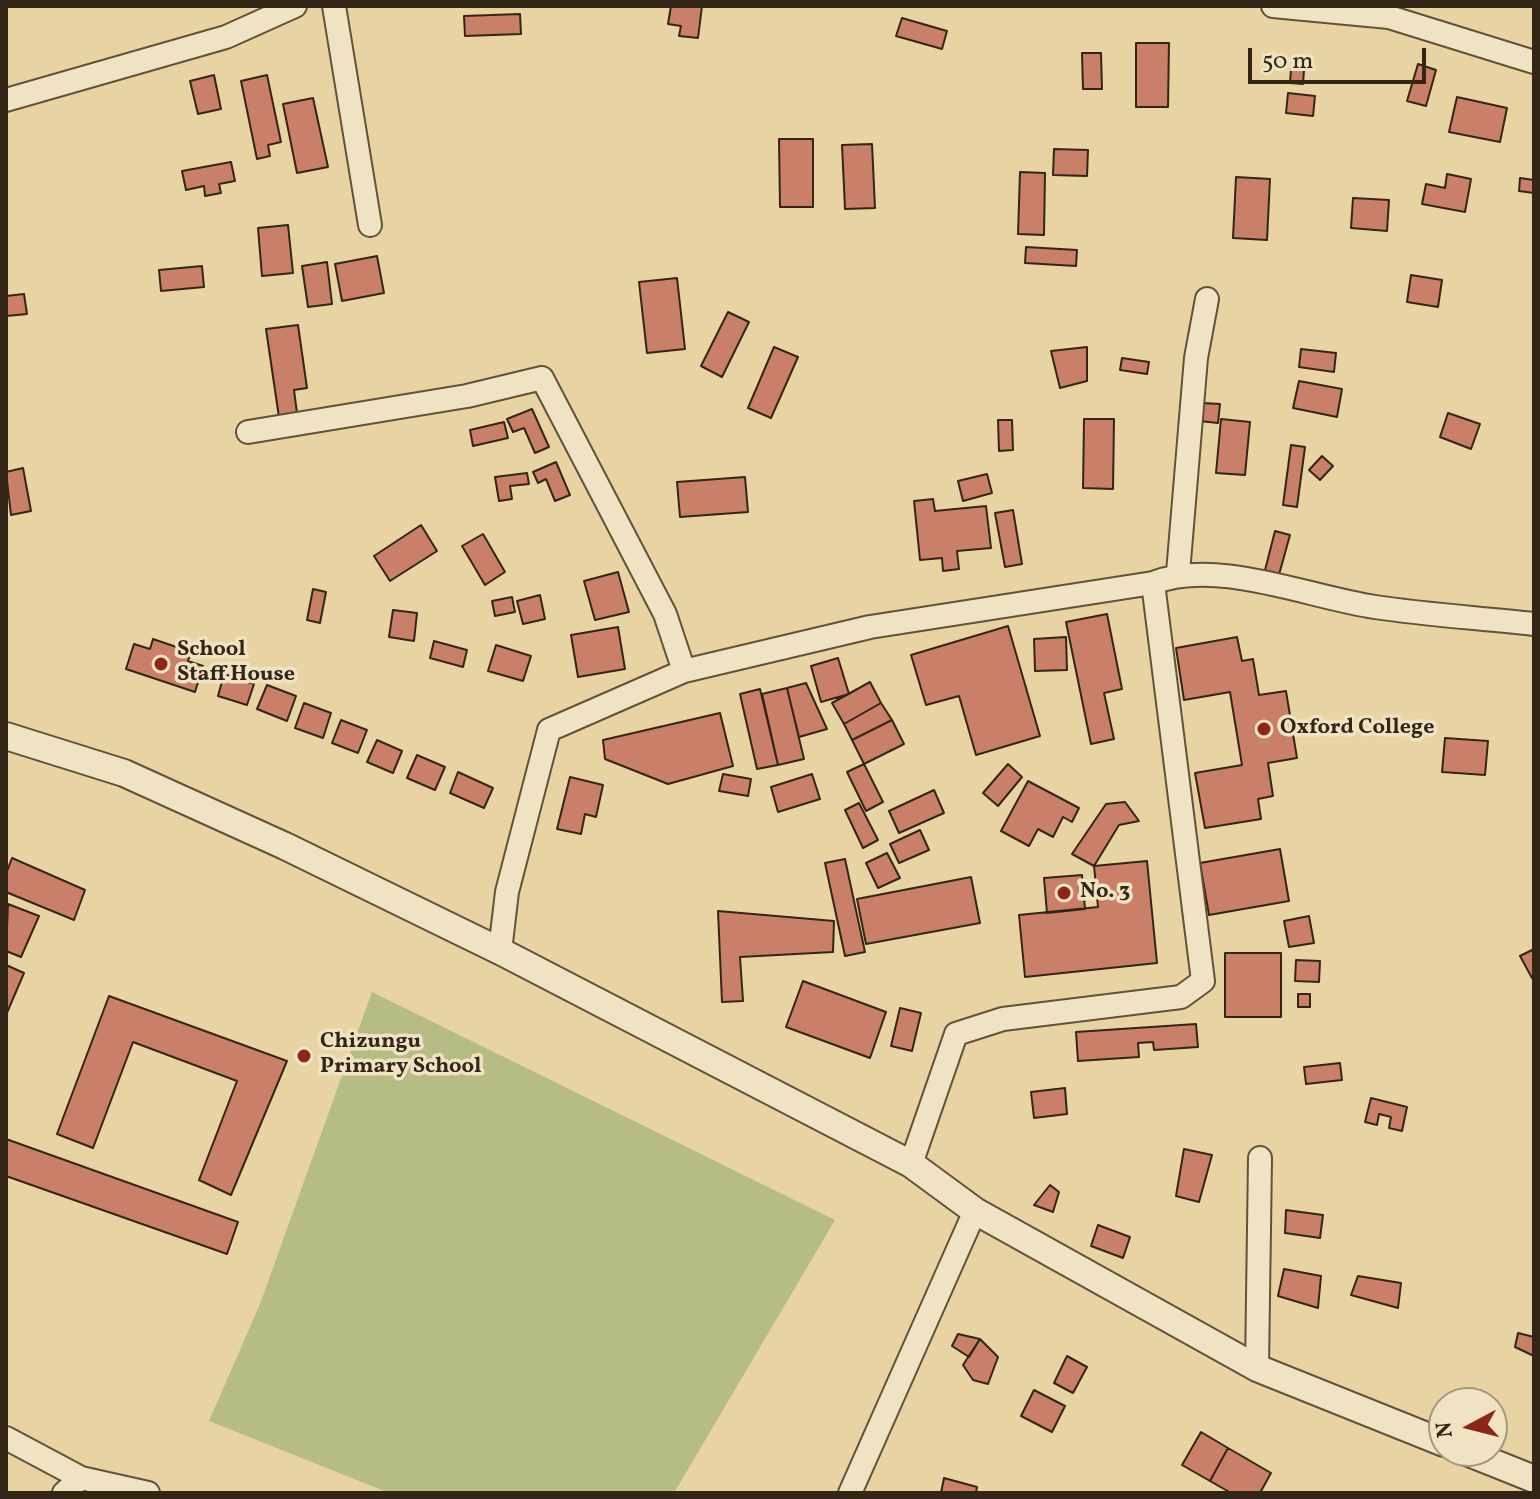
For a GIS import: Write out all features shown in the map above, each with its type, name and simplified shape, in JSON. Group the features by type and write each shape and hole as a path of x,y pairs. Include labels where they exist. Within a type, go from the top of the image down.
{"street":[{"path":"6,100 226,37 295,6"},
{"path":"334,6 370,225"},
{"path":"1273,6 1390,12 1534,62"},
{"path":"1178,573 1196,358 1207,299"},
{"path":"248,432 467,396 542,378 665,614 684,671"},
{"path":"500,951 507,892 549,730 684,671 870,627 1153,583 1178,573 1220,576 1374,607 1534,624"},
{"path":"911,1164 956,1034 1003,1019 1181,997 1203,981 1153,583"},
{"path":"6,736 124,773 285,846 500,951 911,1164 975,1211 1257,1368 1428,1437"},
{"path":"1257,1368 1260,1158"},
{"path":"850,1493 975,1211"},
{"path":"6,1438 73,1485 148,1493"},
{"path":"1504,1467 1534,1479"}],"green space":[{"path":"372,992 835,1220 674,1493 389,1493 209,1421 260,1304"}],"building":[{"path":"671,6 702,6 698,38 679,36 681,26 668,24"},
{"path":"520,14 521,34 465,36 464,16"},
{"path":"902,18 947,31 942,49 896,36"},
{"path":"1136,43 1169,43 1168,107 1136,107"},
{"path":"1082,53 1101,53 1102,89 1083,89"},
{"path":"1418,64 1436,70 1426,106 1407,101"},
{"path":"1291,69 1304,70 1303,84 1290,83"},
{"path":"214,75 221,109 198,114 190,81"},
{"path":"267,75 281,142 268,145 270,156 257,159 241,81"},
{"path":"1288,93 1315,96 1313,116 1286,113"},
{"path":"1457,97 1507,108 1500,142 1449,132"},
{"path":"313,98 328,167 297,173 283,104"},
{"path":"779,139 813,139 813,207 780,207"},
{"path":"872,144 875,208 845,209 842,145"},
{"path":"1054,149 1088,150 1087,176 1053,175"},
{"path":"231,162 235,181 219,184 221,193 205,196 204,186 186,190 182,171"},
{"path":"1020,172 1045,173 1044,235 1018,234"},
{"path":"1447,174 1471,179 1465,212 1422,204 1426,184 1445,188"},
{"path":"1236,177 1270,179 1267,240 1233,238"},
{"path":"1520,178 1534,180 1534,193 1519,191"},
{"path":"1353,198 1389,200 1387,231 1351,228"},
{"path":"288,225 293,273 262,276 258,228"},
{"path":"1026,247 1077,250 1076,266 1025,263"},
{"path":"377,256 384,293 342,301 335,264"},
{"path":"327,262 332,304 308,307 302,266"},
{"path":"202,266 204,287 161,291 159,270"},
{"path":"1411,275 1442,280 1438,307 1407,302"},
{"path":"677,278 685,349 647,353 639,282"},
{"path":"24,294 27,314 6,316 6,296"},
{"path":"728,312 749,322 722,377 701,366"},
{"path":"298,325 307,388 294,390 298,421 280,424 266,329"},
{"path":"774,347 798,357 771,418 748,408"},
{"path":"1087,347 1087,381 1060,388 1051,351"},
{"path":"1301,349 1336,353 1334,372 1299,367"},
{"path":"1122,358 1149,362 1147,374 1120,370"},
{"path":"1299,381 1342,389 1337,417 1293,408"},
{"path":"1202,403 1220,404 1218,423 1199,421"},
{"path":"532,409 549,447 535,453 524,428 513,432 507,419"},
{"path":"1448,413 1480,424 1471,449 1440,437"},
{"path":"1084,419 1114,419 1113,489 1083,488"},
{"path":"1221,419 1250,422 1245,475 1216,473"},
{"path":"998,420 1012,420 1013,450 999,451"},
{"path":"504,422 508,438 473,446 470,430"},
{"path":"1291,445 1305,447 1297,507 1283,505"},
{"path":"1322,456 1333,466 1320,480 1309,470"},
{"path":"556,462 570,495 555,501 546,479 538,483 533,472"},
{"path":"23,468 31,511 11,515 6,472"},
{"path":"527,473 529,484 510,486 512,499 499,501 495,477"},
{"path":"987,474 992,493 963,501 958,481"},
{"path":"745,477 748,512 680,517 677,482"},
{"path":"933,499 935,511 986,506 991,548 957,551 959,569 943,571 942,558 920,560 914,501"},
{"path":"1013,510 1022,564 1005,567 995,513"},
{"path":"421,525 437,551 390,581 374,556"},
{"path":"1275,531 1290,535 1277,582 1263,578"},
{"path":"483,534 505,572 485,585 462,546"},
{"path":"618,572 629,612 595,620 584,581"},
{"path":"313,589 326,592 320,623 307,620"},
{"path":"540,595 545,619 523,624 517,601"},
{"path":"512,597 515,612 495,616 492,601"},
{"path":"393,610 417,613 414,641 389,637"},
{"path":"1107,614 1122,689 1104,693 1114,739 1091,744 1066,622"},
{"path":"1008,626 1040,736 976,755 959,696 926,705 911,655"},
{"path":"618,627 625,669 578,677 571,635"},
{"path":"1066,637 1067,670 1035,671 1034,639"},
{"name":"Oxford College","path":"1237,637 1242,661 1253,659 1259,695 1286,691 1297,758 1268,763 1273,796 1258,799 1261,819 1205,828 1195,773 1242,765 1230,692 1184,700 1176,648"},
{"name":"School Staff House","path":"153,639 191,652 188,661 203,666 195,692 126,669 134,644 150,649"},
{"path":"434,641 467,650 463,667 430,658"},
{"path":"496,645 531,656 523,681 488,671"},
{"path":"838,658 849,694 821,702 811,666"},
{"path":"224,674 254,684 247,705 218,696"},
{"path":"870,682 881,703 844,724 832,703"},
{"path":"806,683 827,729 799,737 787,688"},
{"path":"267,685 296,696 287,721 257,709"},
{"path":"787,688 804,759 778,765 762,694"},
{"path":"760,689 778,765 757,769 740,694"},
{"path":"304,703 331,713 323,738 295,728"},
{"path":"881,703 892,720 852,740 844,724"},
{"path":"720,713 733,766 668,784 605,759 603,740"},
{"path":"341,720 367,730 358,753 332,743"},
{"path":"892,720 904,744 864,764 852,740"},
{"path":"1445,738 1488,741 1485,775 1442,772"},
{"path":"377,740 402,751 393,773 367,762"},
{"path":"417,755 445,767 435,790 407,778"},
{"path":"864,764 883,802 866,811 847,772"},
{"path":"1008,764 1022,777 998,806 983,793"},
{"path":"458,772 493,788 484,808 450,793"},
{"path":"723,774 751,779 748,796 719,791"},
{"path":"812,774 820,799 778,812 771,787"},
{"path":"570,777 603,785 596,817 585,814 581,834 557,829"},
{"path":"1028,781 1079,808 1072,822 1063,817 1053,837 1038,829 1029,846 1001,831"},
{"path":"934,790 944,813 899,833 889,811"},
{"path":"1125,802 1139,821 1119,825 1094,866 1072,854 1106,804"},
{"path":"859,803 878,840 863,848 845,810"},
{"path":"920,830 929,850 899,863 890,844"},
{"path":"1280,849 1289,901 1209,915 1200,863"},
{"path":"887,853 900,878 878,888 866,863"},
{"path":"12,858 85,890 74,920 6,892 6,874"},
{"path":"845,859 865,952 845,956 825,863"},
{"path":"1147,861 1157,963 1025,977 1019,915 1098,907 1094,866"},
{"name":"No. 3","path":"1082,875 1085,909 1047,913 1044,878"},
{"path":"971,877 980,923 866,944 857,899"},
{"path":"8,904 39,916 21,957 6,951"},
{"path":"718,911 834,921 833,952 740,957 743,1001 722,1002"},
{"path":"1309,916 1314,943 1289,947 1284,921"},
{"path":"1534,949 1534,977 1532,978 1520,956"},
{"path":"1225,953 1281,953 1281,1017 1225,1017"},
{"path":"1296,960 1320,961 1319,982 1295,981"},
{"path":"6,965 24,973 6,1015"},
{"path":"803,981 886,1012 870,1058 786,1027"},
{"path":"1298,994 1310,994 1310,1007 1298,1007"},
{"name":"Chizungu Primary School","path":"109,996 287,1061 231,1195 199,1180 237,1081 133,1042 93,1148 57,1134"},
{"path":"900,1008 921,1013 912,1051 891,1046"},
{"path":"1196,1024 1198,1047 1154,1050 1153,1042 1138,1043 1139,1057 1078,1061 1076,1032"},
{"path":"1340,1063 1342,1080 1306,1084 1304,1067"},
{"path":"1065,1088 1067,1114 1034,1118 1031,1092"},
{"path":"1371,1098 1407,1107 1402,1131 1389,1128 1391,1117 1379,1114 1377,1125 1365,1122"},
{"path":"6,1139 238,1222 227,1254 6,1176"},
{"path":"1184,1149 1212,1155 1199,1202 1176,1196"},
{"path":"1050,1185 1059,1192 1053,1212 1034,1205"},
{"path":"1286,1210 1323,1215 1320,1238 1285,1233"},
{"path":"1098,1225 1130,1237 1123,1258 1091,1246"},
{"path":"1284,1269 1321,1276 1318,1308 1278,1296"},
{"path":"1358,1276 1401,1283 1398,1308 1351,1295"},
{"path":"1518,1333 1534,1337 1534,1356 1515,1347"},
{"path":"958,1334 980,1339 969,1357 952,1346"},
{"path":"980,1339 998,1357 988,1384 973,1380 963,1365"},
{"path":"1067,1356 1087,1367 1073,1393 1054,1383"},
{"path":"1034,1390 1065,1406 1052,1432 1021,1416"},
{"path":"1201,1432 1228,1448 1210,1481 1182,1465"},
{"path":"1228,1448 1271,1473 1260,1493 1231,1493 1210,1481"},
{"path":"944,1478 977,1487 976,1493 941,1493"}],"place":[{"name":"School Staff House","path":"161,664"},
{"name":"Oxford College","path":"1264,729"},
{"name":"No. 3","path":"1064,893"},
{"name":"Chizungu Primary School","path":"304,1056"}]}
